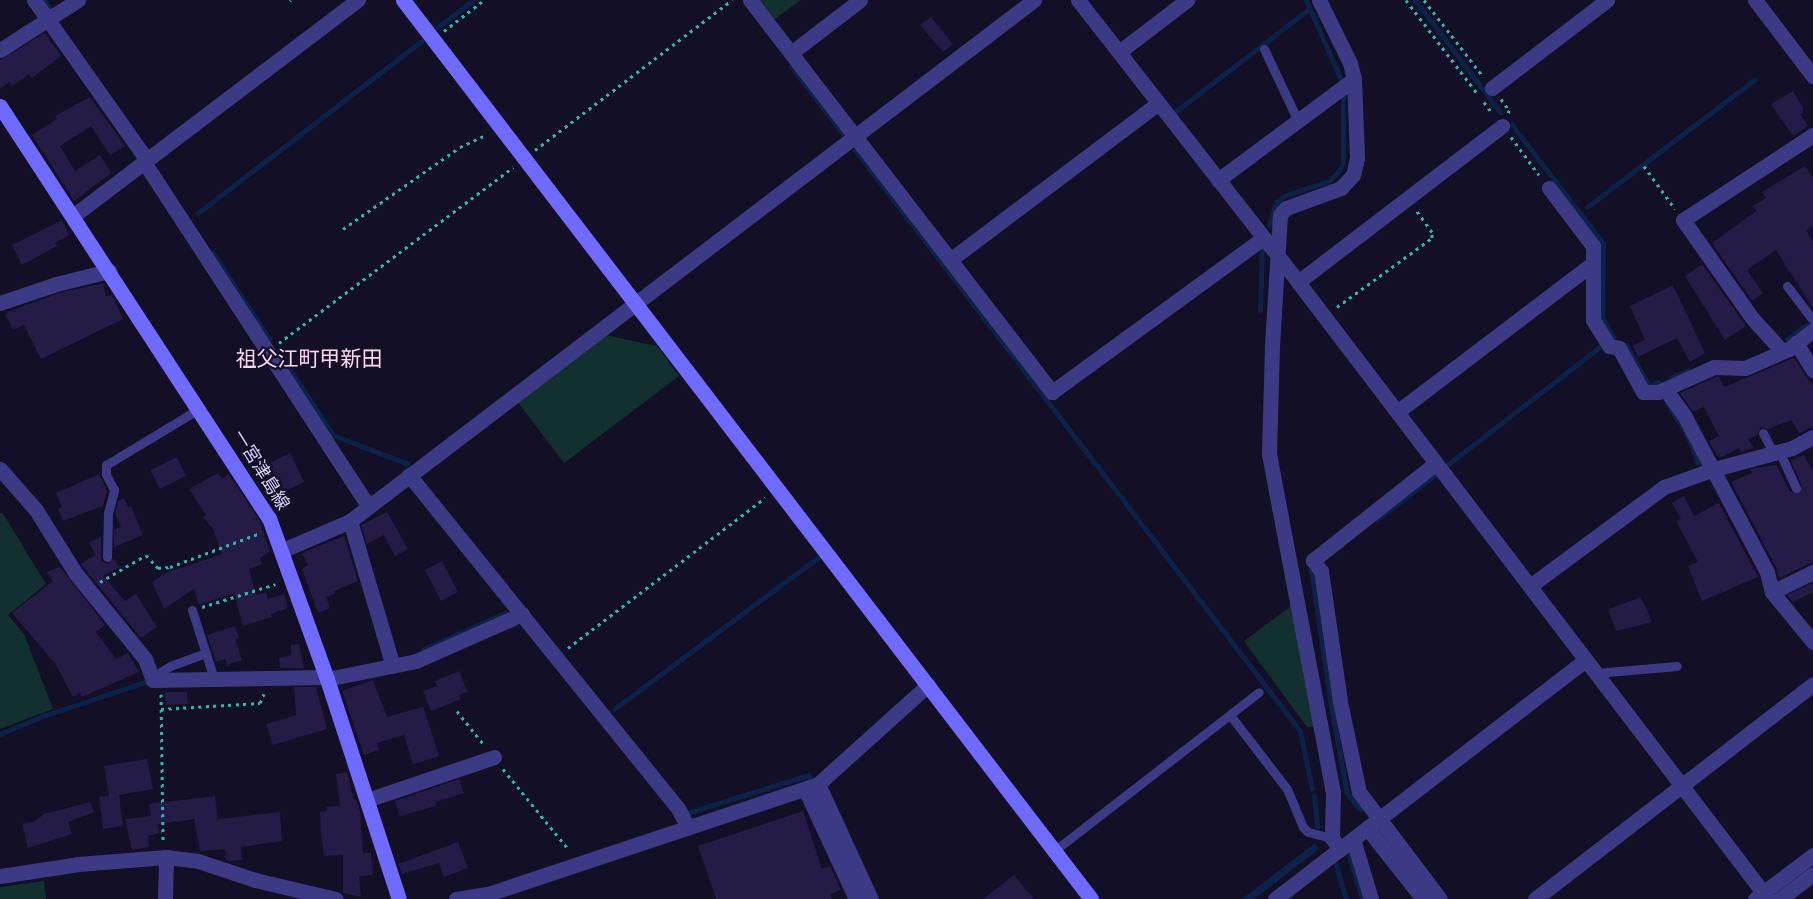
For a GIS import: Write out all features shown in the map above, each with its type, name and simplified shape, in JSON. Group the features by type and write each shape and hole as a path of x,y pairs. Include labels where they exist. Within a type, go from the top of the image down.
{"street":[{"path":"34,0 146,161 369,506"},
{"path":"0,50 78,0"},
{"path":"73,216 358,0"},
{"path":"403,0 1091,899"},
{"path":"750,0 1052,392 1263,238"},
{"path":"791,53 860,0"},
{"path":"283,550 350,521 1034,0"},
{"path":"1078,0 1298,282 1530,586 1762,897 1813,855"},
{"path":"1119,52 1186,0"},
{"path":"1319,0 1350,63 1354,79 1358,159 1353,175 1332,193 1286,208 1280,215 1276,255 1269,454 1333,793 1336,844"},
{"path":"1492,88 1607,0"},
{"path":"1755,0 1813,76"},
{"path":"1218,180 1354,79"},
{"path":"950,260 1158,103"},
{"name":"一宮津島線","path":"0,106 256,495 274,528 399,899"},
{"path":"1298,282 1502,126"},
{"path":"1813,135 1683,220 1752,318 1789,347 1813,370"},
{"path":"1549,188 1593,246 1593,320 1609,346 1619,348 1643,392 1665,389 1714,367 1744,368 1789,347 1813,330"},
{"path":"1397,412 1593,263"},
{"path":"0,303 56,284 109,271"},
{"path":"1665,389 1685,417 1711,470 1767,572 1772,592 1813,642"},
{"path":"1530,586 1664,487 1711,470 1776,452 1813,437"},
{"path":"1423,899 1373,823 1359,792 1340,702 1321,571 1313,560 1436,463"},
{"path":"0,469 36,510 88,589 145,658 154,679 326,678 416,661 522,614"},
{"path":"409,475 678,808 688,828"},
{"path":"350,521 393,666"},
{"path":"1772,592 1813,572"},
{"path":"1275,899 1336,844 1353,839 1585,660"},
{"path":"1535,899 1813,684"},
{"path":"456,899 488,894 811,786 928,686"},
{"path":"367,800 494,758"},
{"path":"811,786 856,899"},
{"path":"811,786 871,899"},
{"path":"1373,823 1440,899"},
{"path":"1353,839 1371,899"},
{"path":"165,899 166,857"},
{"path":"0,876 78,864 166,857 198,861 255,880 336,899"},
{"path":"1780,899 1813,874"}],"lane":[{"path":"1264,49 1298,121"},
{"path":"1787,286 1813,320"},
{"path":"107,557 108,513 114,490 106,474 106,465 199,409"},
{"path":"1763,433 1796,488"},
{"path":"192,610 214,679"},
{"path":"154,679 170,666 206,653"},
{"path":"1596,674 1677,666"},
{"path":"1054,851 1259,692"},
{"path":"1230,715 1287,789 1303,827 1308,832 1336,844"}],"path":[{"path":"433,39 484,0"},
{"path":"268,352 732,0"},
{"path":"1424,0 1509,110 1508,118 1502,126"},
{"path":"343,229 460,147 501,128"},
{"path":"1644,166 1683,220"},
{"path":"1323,316 1432,238 1431,232 1408,198"},
{"path":"568,648 777,489"},
{"path":"88,589 146,555 158,568 171,567 274,528"},
{"path":"192,610 292,579"},
{"path":"154,679 161,691 163,834 166,857"},
{"path":"161,709 260,703 270,679"},
{"path":"457,711 579,863"}],"green space":[{"path":"756,0 801,0 772,21"},
{"path":"605,335 657,346 679,376 564,463 517,401"},
{"path":"2,512 46,584 8,615 24,634 53,709 0,729 0,514"},
{"path":"1291,606 1314,727 1307,727 1244,641"},
{"path":"44,881 46,899 0,899 0,887"}],"water":[{"path":"1315,843 1319,849 1254,899 1242,899"}],"building":[{"path":"931,17 953,44 943,52 920,25"},
{"path":"45,33 61,56 32,78 29,74 12,86 9,82 0,89 0,60"},
{"path":"1793,91 1803,108 1800,114 1808,126 1793,136 1771,104"},
{"path":"90,97 125,146 110,155 91,126 60,146 75,171 100,155 111,173 74,201 32,135 57,119 55,116"},
{"path":"1805,166 1813,179 1813,226 1806,230 1813,242 1813,308 1776,250 1747,270 1763,293 1752,301 1712,243 1756,211 1753,206 1766,198 1762,192"},
{"path":"62,220 69,235 55,243 57,246 22,265 12,245"},
{"path":"1702,264 1746,326 1725,340 1685,276"},
{"path":"103,283 106,296 112,295 123,319 41,359 24,325 13,330 5,313 59,293"},
{"path":"1673,285 1705,353 1690,362 1677,338 1638,357 1633,345 1645,340 1630,306"},
{"path":"1794,358 1813,387 1813,427 1799,433 1792,420 1768,429 1761,427 1757,435 1748,439 1754,448 1741,452 1739,448 1721,457 1717,456 1709,441 1719,436 1704,407 1693,412 1680,393 1716,377 1719,377 1724,387"},
{"path":"290,453 304,482 274,496 260,468"},
{"path":"1804,455 1813,472 1813,562 1779,578 1776,567 1731,482 1752,473 1750,469 1776,465 1790,491 1798,494 1802,486 1791,461"},
{"path":"177,457 186,476 160,489 150,470"},
{"path":"218,473 222,479 229,474 260,522 270,551 260,558 262,564 249,569 256,595 266,592 268,599 284,594 288,608 271,614 272,617 243,626 234,593 199,605 194,589 164,609 152,582 166,573 222,554 213,529 203,517 206,515 189,489"},
{"path":"99,474 107,491 103,506 63,521 58,509 62,507 56,493"},
{"path":"1684,496 1694,516 1719,503 1758,577 1702,601 1688,566 1698,562 1676,521 1681,519 1672,503"},
{"path":"124,498 128,507 131,506 143,535 114,547 114,530 121,527 115,514 118,501"},
{"path":"387,512 408,549 395,556 384,535 367,544 361,525"},
{"path":"344,536 358,581 326,597 330,608 318,613 302,569 308,565 302,553"},
{"path":"101,537 101,561 107,564 113,559 119,567 103,576 125,601 136,594 157,627 141,638 81,564 95,555 89,542"},
{"path":"442,561 458,592 441,601 425,570"},
{"path":"60,567 105,625 96,632 116,659 128,653 139,672 82,697 80,693 73,697 56,665 12,613 53,581 46,572"},
{"path":"1813,583 1813,592 1793,602 1787,595"},
{"path":"1641,597 1652,622 1616,631 1608,609"},
{"path":"235,626 239,638 235,639 242,660 227,665 225,659 216,662 207,635"},
{"path":"299,644 304,668 280,668 279,658 291,655 291,645"},
{"path":"459,671 468,692 459,695 461,699 431,711 423,691 437,686 435,681"},
{"path":"373,680 387,717 423,707 439,756 413,764 404,735 377,743 379,750 364,755 342,691"},
{"path":"294,687 316,687 327,729 273,745 266,724 296,715"},
{"path":"165,692 187,692 188,704 166,705"},
{"path":"147,759 153,789 119,795 123,826 103,829 99,797 109,796 104,766"},
{"path":"347,772 354,800 360,811 363,853 371,853 373,875 359,876 361,897 343,893 343,855 324,856 321,833 320,812 327,811 326,807 340,806 336,774"},
{"path":"459,779 464,793 435,802 436,806 400,816 395,801"},
{"path":"215,796 218,819 280,812 282,841 241,847 242,860 226,860 225,849 200,851 194,819 158,824 159,833 148,836 149,847 132,850 125,819 151,816 149,804"},
{"path":"90,802 94,812 68,822 72,834 28,848 22,824 35,821 44,814"},
{"path":"803,811 822,869 830,866 841,890 830,894 832,899 716,899 698,846"},
{"path":"458,842 468,868 444,877 439,863 402,874 398,864"},
{"path":"1014,875 1034,899 983,899"}],"waterway":[{"path":"44,0 51,10"},
{"path":"438,27 473,0"},
{"path":"1306,0 1341,80"},
{"path":"1415,0 1500,112"},
{"path":"1175,112 1310,8"},
{"path":"198,213 421,41"},
{"path":"791,66 842,133"},
{"path":"1587,207 1755,79"},
{"path":"1269,225 1276,202 1286,195 1329,181 1339,171 1343,163 1343,95"},
{"path":"1512,125 1603,243 1602,317 1613,337 1610,340"},
{"path":"855,150 1300,731 1312,789"},
{"path":"1260,310 1262,247"},
{"path":"212,252 270,340"},
{"path":"1787,339 1806,325"},
{"path":"1626,345 1649,386 1658,382"},
{"path":"1447,465 1601,346"},
{"path":"279,353 333,435 408,464"},
{"path":"1672,377 1689,370"},
{"path":"1667,403 1688,437 1698,463"},
{"path":"1377,519 1435,475"},
{"path":"614,709 817,558"},
{"path":"1311,570 1331,706 1347,794 1360,809"},
{"path":"424,649 505,613"},
{"path":"0,734 40,717 145,682"},
{"path":"687,813 808,775 810,779"},
{"path":"1314,796 1317,827"},
{"path":"1348,852 1362,899"},
{"path":"1336,865 1346,899"}],"district":[{"name":"祖父江町甲新田","path":"309,359"}]}
